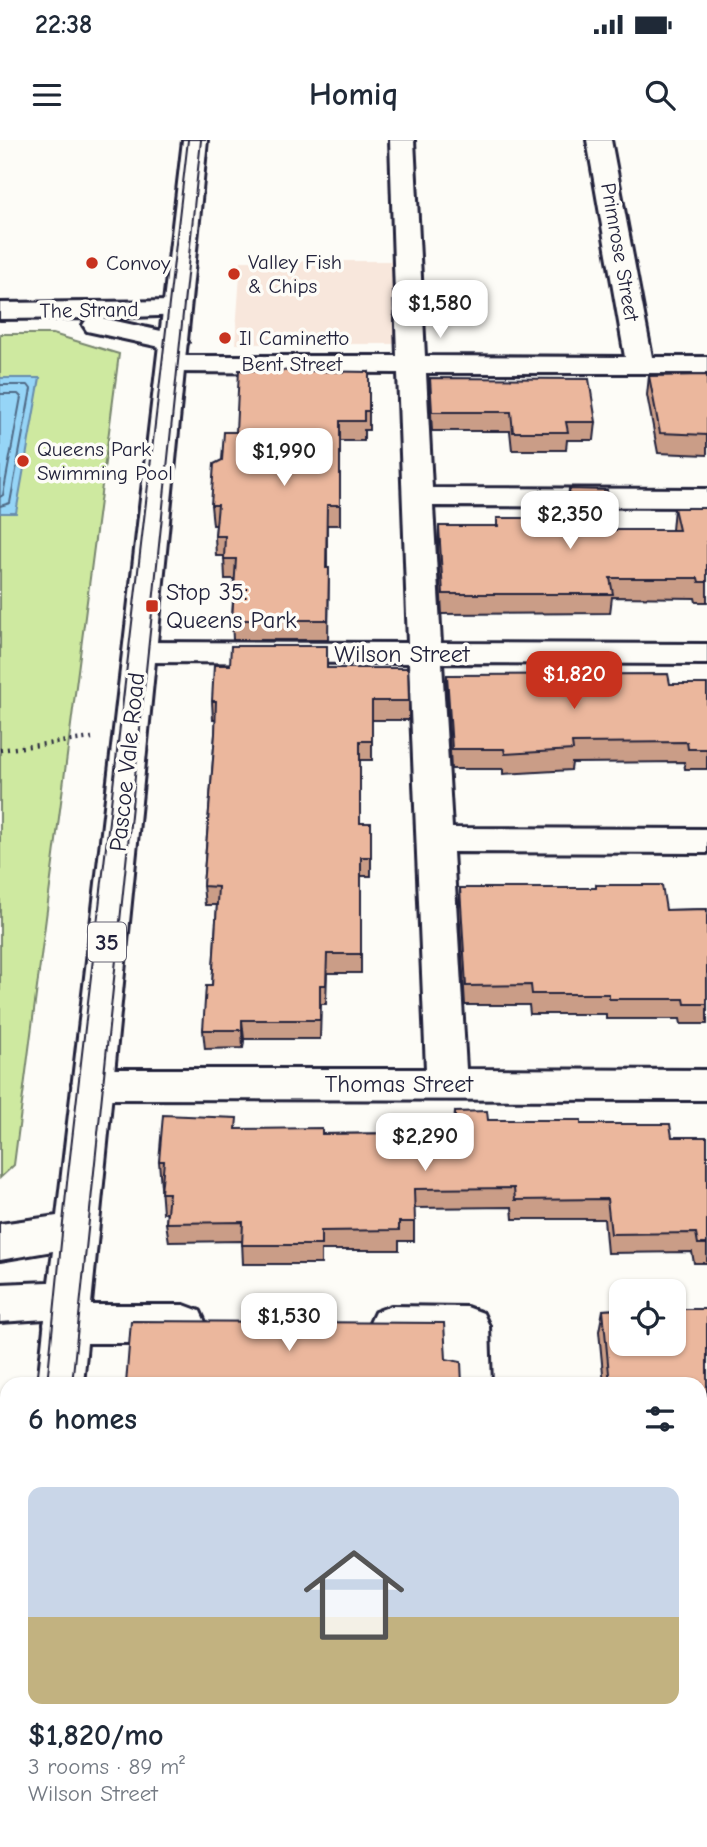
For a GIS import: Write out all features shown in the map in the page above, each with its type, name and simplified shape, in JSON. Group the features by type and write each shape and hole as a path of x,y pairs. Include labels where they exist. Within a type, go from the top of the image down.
{"street":[{"name":"Pascoe Vale Road","path":"61,1377 195,140"},
{"path":"402,140 447,1084"},
{"name":"Primrose Street","path":"599,140 640,365"},
{"name":"The Strand","path":"0,312 177,309"},
{"name":"The Strand","path":"0,312 98,326 173,353"},
{"name":"Bent Street","path":"173,353 412,365 707,365"},
{"path":"417,497 707,498"},
{"name":"Wilson Street","path":"139,652 707,654"},
{"path":"435,840 707,841"},
{"name":"Thomas Street","path":"92,1084 707,1085"},
{"path":"0,1242 42,1234 77,1233"},
{"path":"0,1303 217,1325"},
{"path":"356,1325 467,1326 469,1377"}],"path":[{"path":"0,750 97,738"}],"shaded area":[{"path":"241,261 423,261 427,344 235,344"}],"green space":[{"path":"0,334 53,334 119,354 14,1165 0,1178"}],"water":[{"path":"0,378 40,378 16,513 0,513"}],"building":[{"path":"239,370 369,372 369,411 364,411 364,421 340,421 340,505 327,505 328,620 232,620 236,559 224,559 225,536 215,536 218,505 211,505 214,464 222,460 224,432 236,432"},
{"path":"707,375 707,435 660,433 649,376"},
{"path":"430,378 589,379 596,422 566,422 568,432 513,432 511,412 432,412"},
{"path":"569,489 607,490 613,530 679,530 674,508 707,508 707,582 699,582 698,578 610,578 613,594 443,594 439,526 498,526 497,518 556,518 554,501 570,501"},
{"path":"231,646 327,646 327,668 408,668 409,701 372,701 372,741 360,741 360,823 371,823 371,857 361,857 361,954 327,954 326,985 320,985 320,1020 242,1020 242,1030 203,1030 206,986 212,986 218,887 203,886 215,734 216,701 212,701 214,665 230,665"},
{"path":"668,674 670,684 707,684 707,749 688,749 687,742 572,743 573,750 505,754 504,749 452,749 447,675"},
{"path":"596,885 662,885 666,910 707,909 707,1004 685,1004 684,999 609,999 609,994 532,994 531,985 466,986 460,888 596,888"},
{"path":"487,1111 488,1120 670,1124 672,1137 707,1137 707,1244 698,1244 696,1233 611,1234 607,1199 515,1200 514,1188 414,1189 415,1222 399,1222 399,1230 321,1231 321,1245 242,1245 243,1222 166,1223 169,1193 161,1193 164,1161 159,1161 163,1115 237,1118 236,1129 322,1128 322,1134 420,1133 420,1121 455,1122 455,1112"},
{"path":"686,1309 707,1309 707,1377 609,1377 603,1310 609,1310 609,1356 686,1356"},
{"path":"131,1321 444,1323 446,1359 461,1362 462,1377 127,1377"}],"tram line":[{"path":"48,1377 67,1183 188,140"},
{"path":"73,1377 201,140"}],"place":[{"name":"Convoy","path":"92,263"},
{"name":"Valley Fish & Chips","path":"234,274"},
{"name":"Il Caminetto","path":"225,338"},
{"name":"Queens Park Swimming Pool","path":"23,461"},
{"name":"Stop 35: Queens Park","path":"152,606"}]}
